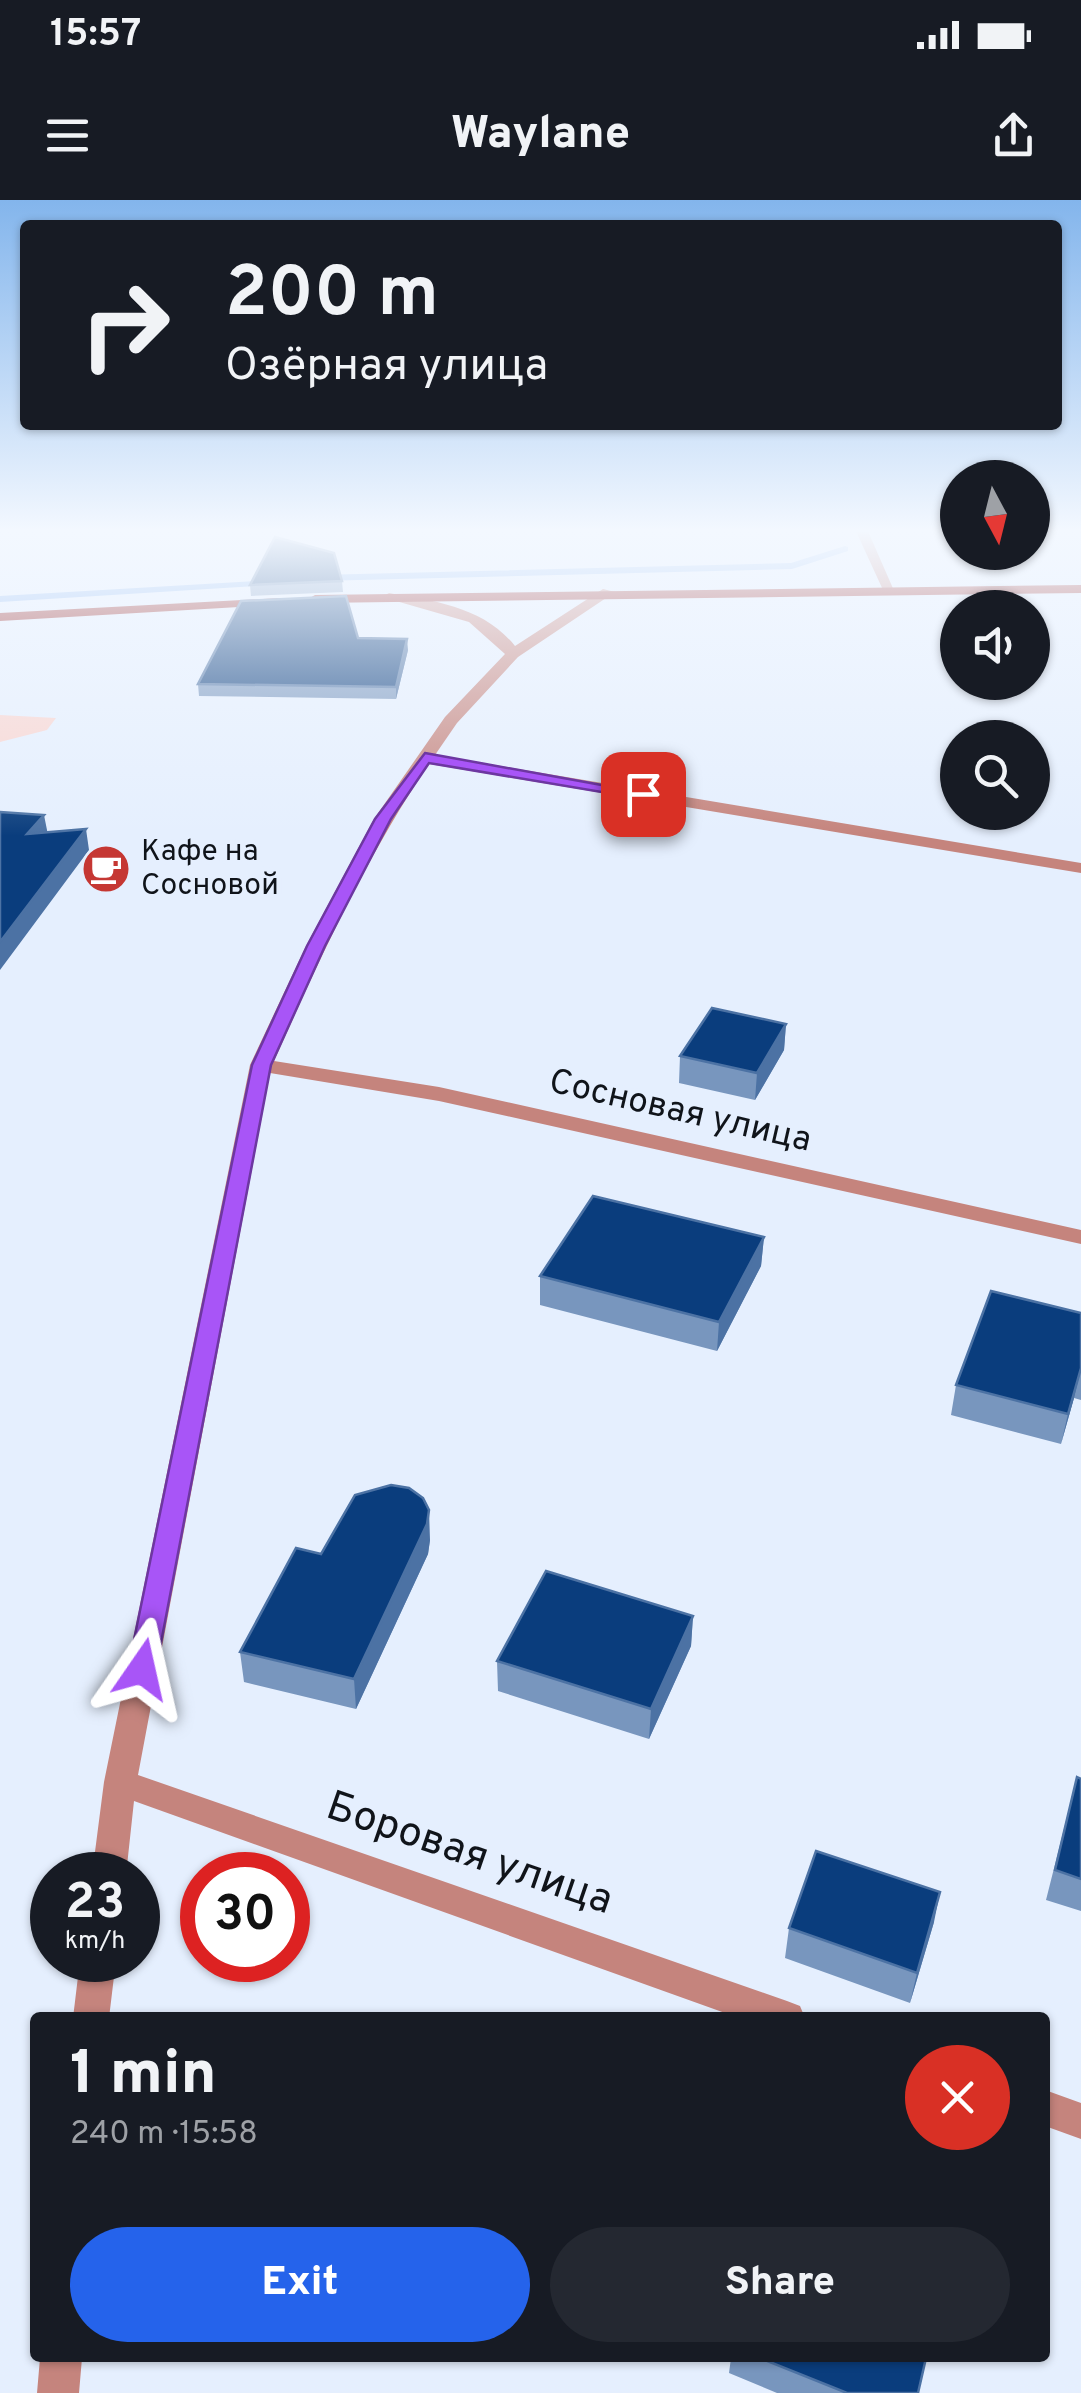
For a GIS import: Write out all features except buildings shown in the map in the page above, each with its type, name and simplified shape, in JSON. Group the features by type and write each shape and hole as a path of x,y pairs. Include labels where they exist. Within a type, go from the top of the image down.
{"street":[{"path":"497,631 513,654"},
{"path":"112,1852 120,1782 261,1065 375,835 425,758 451,720 513,654 548,631"},
{"path":"425,758 1081,868"},
{"name":"Сосновая улица","path":"261,1065 439,1094 1081,1237"},
{"name":"Боровая улица","path":"120,1782 770,2012"},
{"path":"92,2012 95,1982"},
{"path":"1050,2110 1081,2121"},
{"path":"58,2393 61,2362"}],"shaded area":[{"path":"0,715 56,718 47,730 0,742"}],"place":[{"name":"Кафе на Сосновой","path":"106,869"}],"route":[{"path":"142,1669 261,1065 316,946 383,819 425,758 643,794"}]}
